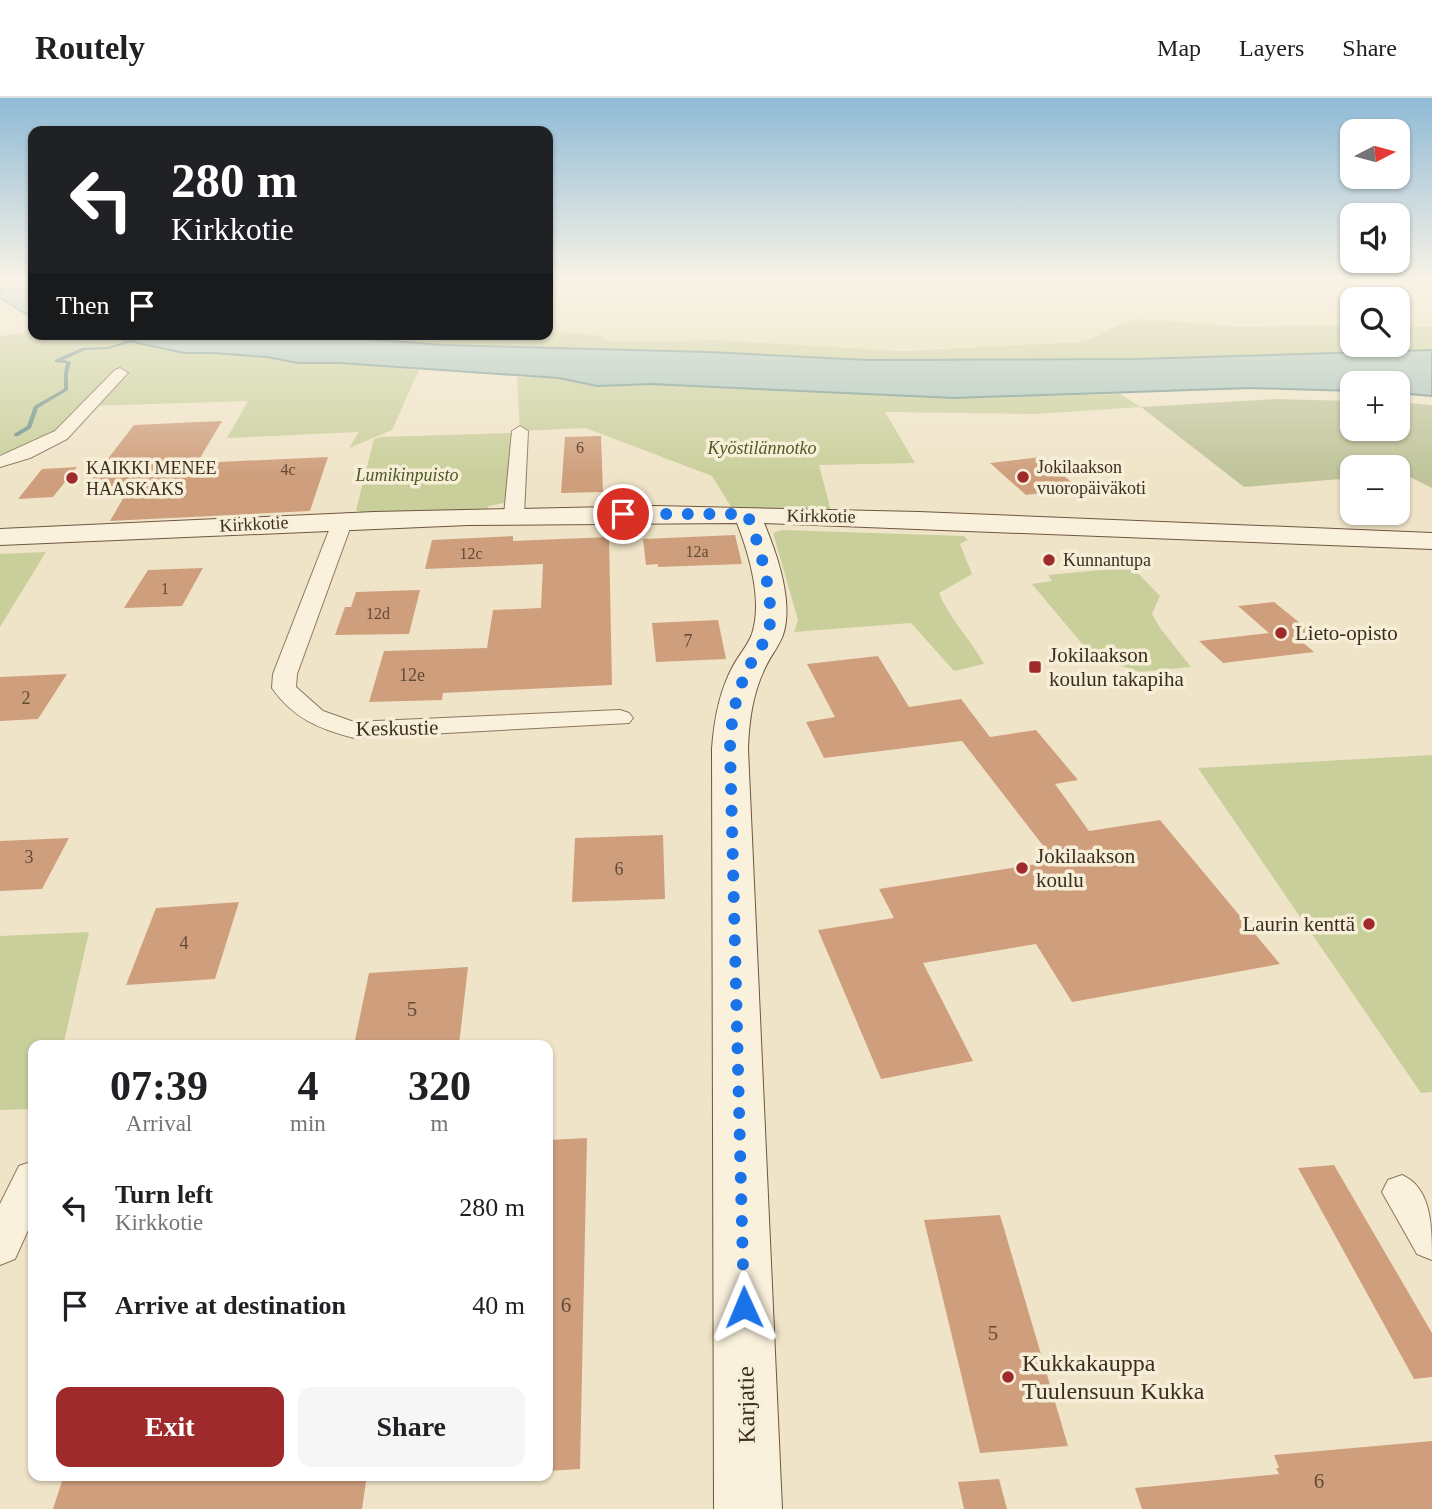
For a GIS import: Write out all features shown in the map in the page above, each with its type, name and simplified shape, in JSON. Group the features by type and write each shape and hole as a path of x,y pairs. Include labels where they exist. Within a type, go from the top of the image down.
{"street":[{"path":"0,462 24,454 61,435 120,373"},
{"path":"514,516 520,431"},
{"name":"Kirkkotie","path":"0,537 343,520 747,514 1432,541"},
{"name":"Karjatie","path":"747,514 753,527 769,595 770,614 768,634 749,666 737,696 731,718 730,748 748,1509"},
{"name":"Keskustie","path":"343,520 285,674 284,688 303,710 326,722 354,730 620,718"},
{"path":"0,1246 28,1188"},
{"path":"1402,1192 1432,1241"}],"shaded area":[{"path":"782,345 1031,345 866,351"}],"green space":[{"path":"0,345 146,345 184,353 419,370 392,430 349,448 359,432 227,438 248,401 91,406 24,454 0,454"},
{"path":"441,345 797,345 902,351 1022,345 1340,345 1340,353 1137,359 867,360 709,352"},
{"path":"1410,345 1432,345 1432,350 1410,351"},
{"name":"Kyöstilännotko","path":"517,377 559,378 597,386 651,384 954,398 1120,394 1141,407 1035,414 885,412 915,463 819,465 831,511 731,507 712,476 586,428 520,431"},
{"path":"1275,399 1340,401 1340,441 1410,441 1410,403 1432,405 1432,488 1410,477 1410,455 1340,455 1340,479 1244,487 1141,407"},
{"name":"Lumikinpuisto","path":"514,433 504,503 489,506 485,512 366,515 356,510 374,439"},
{"path":"782,530 964,536 968,540 960,544 972,574 939,593 984,664 954,671 911,623 794,632 798,620 773,533"},
{"path":"46,552 0,627 0,554"},
{"path":"1132,567 1160,596 1152,614 1191,667 1140,672 1093,657 1032,584 1052,581 1048,575"},
{"name":"Laurin kenttä","path":"1432,755 1432,1092 1421,1093 1198,768"},
{"path":"89,932 64,1040 28,1040 28,1109 0,1110 0,936"}],"water":[{"path":"146,345 441,345 709,352 867,360 1137,359 1340,353 1340,357 1410,357 1410,351 1432,350 1432,396 1410,394 1410,371 1340,371 1340,391 1250,388 954,398 651,384 597,386 559,378 340,363 298,363 267,357 184,353"}],"building":[{"path":"222,421 197,463 328,457 310,511 110,521 125,495 119,495 125,486 86,487 134,425"},
{"path":"601,436 603,492 561,493 565,437"},
{"name":"Jokilaakson vuoropäiväkoti","path":"1040,457 1079,488 1026,495 990,463"},
{"path":"77,467 53,497 18,499 42,469"},
{"path":"735,535 742,564 658,567 658,564 646,565 643,539"},
{"path":"513,536 513,541 609,537 612,685 443,693 442,700 369,702 384,651 487,648 493,610 541,608 543,564 425,569 432,540"},
{"path":"203,568 182,606 124,608 148,570"},
{"path":"420,590 409,634 335,635 345,607 351,607 356,592"},
{"name":"Lieto-opisto","path":"1274,602 1311,632 1293,634 1314,652 1223,663 1199,641 1269,633 1238,606"},
{"path":"718,620 726,659 656,662 652,623"},
{"path":"878,656 909,707 961,699 990,737 1036,730 1078,780 1055,784 1089,831 1160,820 1280,964 1072,1002 1036,944 923,963 973,1061 881,1079 818,930 894,918 879,889 1055,861 962,741 824,758 806,722 835,717 807,664"},
{"path":"67,674 38,719 0,721 0,677"},
{"path":"663,835 665,899 572,902 575,838"},
{"path":"69,838 42,889 0,891 0,841"},
{"path":"239,902 215,979 126,985 156,908"},
{"path":"468,967 460,1040 355,1040 369,973"},
{"path":"587,1138 580,1469 553,1471 553,1140"},
{"path":"1334,1165 1432,1333 1432,1377 1414,1379 1298,1168"},
{"path":"1000,1215 1068,1446 980,1453 924,1220"},
{"path":"1432,1441 1432,1509 1142,1509 1135,1488 1279,1474 1274,1455"},
{"path":"999,1479 1007,1509 964,1509 958,1482"},
{"path":"62,1481 366,1481 362,1509 53,1509"}],"waterway":[{"path":"16,435 29,427 36,407 66,390 69,362 57,361 84,349 119,345"}],"place":[{"name":"Jokilaakson vuoropäiväkoti","path":"1023,477"},
{"name":"KAIKKI MENEE HAASKAKS","path":"72,478"},
{"name":"Kunnantupa","path":"1049,560"},
{"name":"Lieto-opisto","path":"1281,633"},
{"name":"Jokilaakson koulun takapiha","path":"1035,667"},
{"name":"Jokilaakson koulu","path":"1022,868"},
{"name":"Laurin kenttä","path":"1369,924"},
{"name":"Kukkakauppa Tuulensuun Kukka","path":"1008,1377"}],"route":[{"path":"623,514 747,514 753,527 769,595 768,634 749,666 731,718 744,1307"}]}
